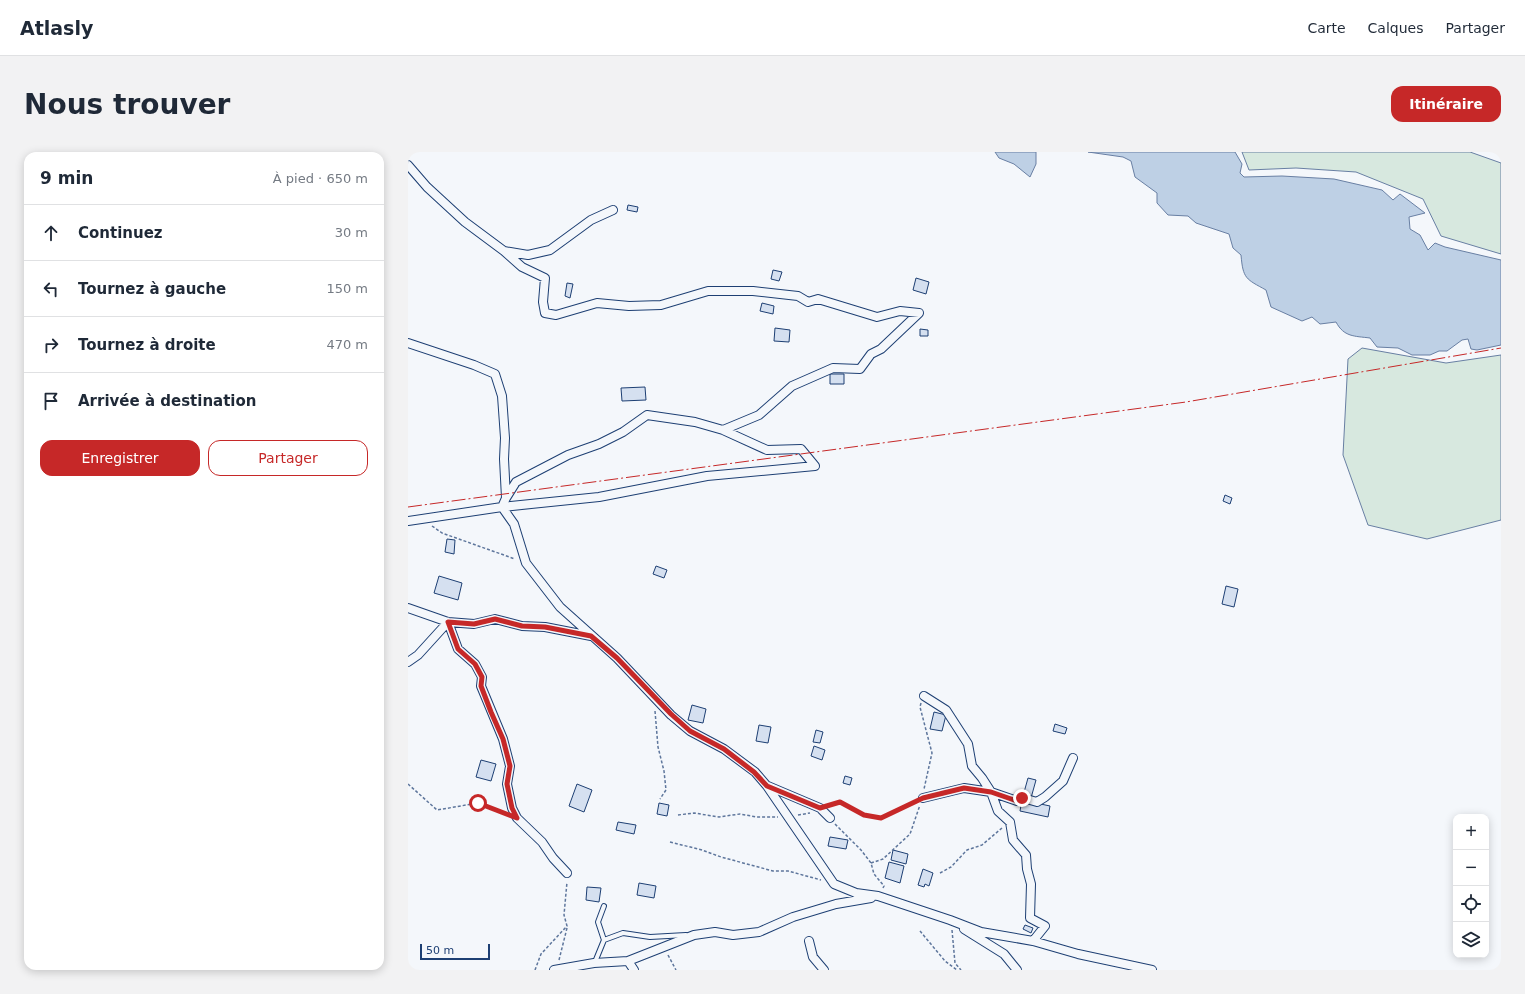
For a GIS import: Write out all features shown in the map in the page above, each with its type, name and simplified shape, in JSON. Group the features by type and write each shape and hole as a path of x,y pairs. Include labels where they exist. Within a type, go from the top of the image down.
{"street":[{"path":"408,165 427,187 464,222 504,251 522,267 545,278 543,302 544,312 556,316 597,303 629,306 661,305 708,291 753,291 798,296 808,302 818,299 877,317 900,311 918,313 881,349 871,354 860,369 833,368 792,386 758,414 723,430"},
{"path":"504,251 528,255 550,250 591,220 613,210"},
{"path":"408,343 474,365 495,374 502,396 505,438 504,459 506,498"},
{"path":"408,521 502,507 599,497 708,476 815,466 801,449 767,450 723,430 694,422 647,415 623,432 599,444 568,455 516,482 502,507"},
{"path":"502,507 514,524 526,563 560,607 617,658 640,681 653,697 690,731 724,749 754,772 767,786 834,884 856,893 878,896 981,932 1033,941 1078,954 1152,970"},
{"path":"408,608 448,622 474,624 495,619 522,626 545,627 591,636"},
{"path":"408,662 418,655 448,622"},
{"path":"448,622 458,649 475,664 482,677 481,686 503,739 510,766 507,784 512,808 517,818 542,842 552,858 568,873"},
{"path":"924,696 946,710 968,744 972,766 991,792 998,811 1010,822 1013,840 1026,855 1030,884 1030,918 1045,926 1033,941"},
{"path":"923,798 964,788 991,792 1017,801 1022,798 1037,802 1063,781 1073,758"},
{"path":"767,786 820,808 830,818"},
{"path":"554,970 594,963 628,961 694,935 715,932 733,935 759,932 792,917 814,910 878,896"},
{"path":"950,920 1004,954 1017,970"},
{"path":"809,941 813,957 824,970"},
{"path":"628,961 634,970"}],"lane":[{"path":"594,963 604,940 598,922 604,906"},
{"path":"604,940 623,933 650,937 694,935"}],"path":[{"path":"422,519 442,533 526,563"},
{"path":"871,863 883,859 910,834 923,798 932,753 920,707 924,696"},
{"path":"653,697 658,747 664,771 666,790 660,798"},
{"path":"408,784 437,810 478,803 517,818"},
{"path":"678,815 694,813 719,816 740,814 758,817 789,817 808,814 820,808 840,802 864,815 881,818 923,798"},
{"path":"830,818 861,850 871,863 874,874 884,886 878,896"},
{"path":"940,873 951,867 967,850 982,845 1010,822"},
{"path":"670,842 773,871 788,871 834,884"},
{"path":"557,970 567,926 564,915 568,873"},
{"path":"950,920 955,963 961,970"},
{"path":"535,970 541,954 567,926"},
{"path":"920,931 945,961 957,970"}],"shaded area":[{"path":"1242,152 1470,152 1501,163 1501,254 1441,236 1423,199 1356,172 1296,168 1249,170"},
{"path":"1362,348 1446,363 1501,355 1501,520 1427,539 1368,525 1343,455 1348,359"}],"water":[{"path":"995,152 1036,152 1036,164 1030,177 1014,164 999,158"},
{"path":"1088,152 1235,152 1242,164 1240,173 1244,177 1282,176 1334,179 1382,190 1393,200 1400,194 1425,213 1409,217 1410,229 1420,235 1428,250 1435,243 1445,247 1501,260 1501,345 1477,350 1471,349 1468,339 1462,340 1447,351 1439,351 1430,355 1412,355 1398,348 1377,347 1370,338 1350,335 1342,331 1336,322 1320,324 1312,317 1302,321 1271,307 1266,290 1250,280 1245,274 1241,255 1233,248 1229,234 1196,223 1188,216 1168,215 1157,203 1157,193 1135,177 1131,161 1123,157"}],"building":[{"path":"628,205 638,207 637,212 627,210"},
{"path":"773,270 782,272 779,281 771,279"},
{"path":"916,278 929,282 926,294 913,290"},
{"path":"567,283 573,284 570,298 565,296"},
{"path":"762,303 774,306 773,314 760,311"},
{"path":"775,328 790,330 789,342 774,341"},
{"path":"920,329 928,330 928,336 920,336"},
{"path":"830,374 844,374 844,384 830,384"},
{"path":"645,387 646,400 622,401 621,388"},
{"path":"1225,495 1232,498 1230,504 1223,501"},
{"path":"447,539 455,540 454,554 445,552"},
{"path":"656,566 667,570 664,578 653,574"},
{"path":"439,576 462,583 458,600 434,593"},
{"path":"1226,586 1238,589 1234,607 1222,604"},
{"path":"692,705 706,709 703,723 688,720"},
{"path":"934,712 946,715 942,731 930,729"},
{"path":"1055,724 1067,728 1065,734 1053,731"},
{"path":"759,725 771,727 768,743 756,741"},
{"path":"816,730 823,732 820,743 813,742"},
{"path":"814,746 825,750 822,760 811,756"},
{"path":"481,760 496,764 491,781 476,777"},
{"path":"845,776 852,778 850,785 843,783"},
{"path":"1028,778 1036,780 1031,798 1023,796"},
{"path":"577,784 592,790 584,812 569,806"},
{"path":"1022,800 1050,806 1048,817 1020,811"},
{"path":"659,803 669,805 667,816 657,814"},
{"path":"618,822 636,825 634,834 616,830"},
{"path":"830,837 848,840 846,849 828,846"},
{"path":"893,850 908,854 906,864 891,860"},
{"path":"889,862 904,866 900,883 885,878"},
{"path":"923,869 933,873 929,886 925,884 924,887 918,885"},
{"path":"639,883 656,886 654,898 637,895"},
{"path":"587,887 601,888 599,902 586,900"},
{"path":"1025,925 1033,928 1031,933 1023,929"}],"power":[{"path":"408,507 1186,402 1501,348"}],"route":[{"path":"478,803 517,818 512,808 507,784 510,766 503,739 481,686 482,677 475,664 458,649 448,622 474,624 495,619 522,626 545,627 591,636 617,658 640,681 653,697 690,731 724,749 754,772 767,786 820,808 840,802 864,815 881,818 923,798 964,788 991,792 1017,801 1022,798"}]}
